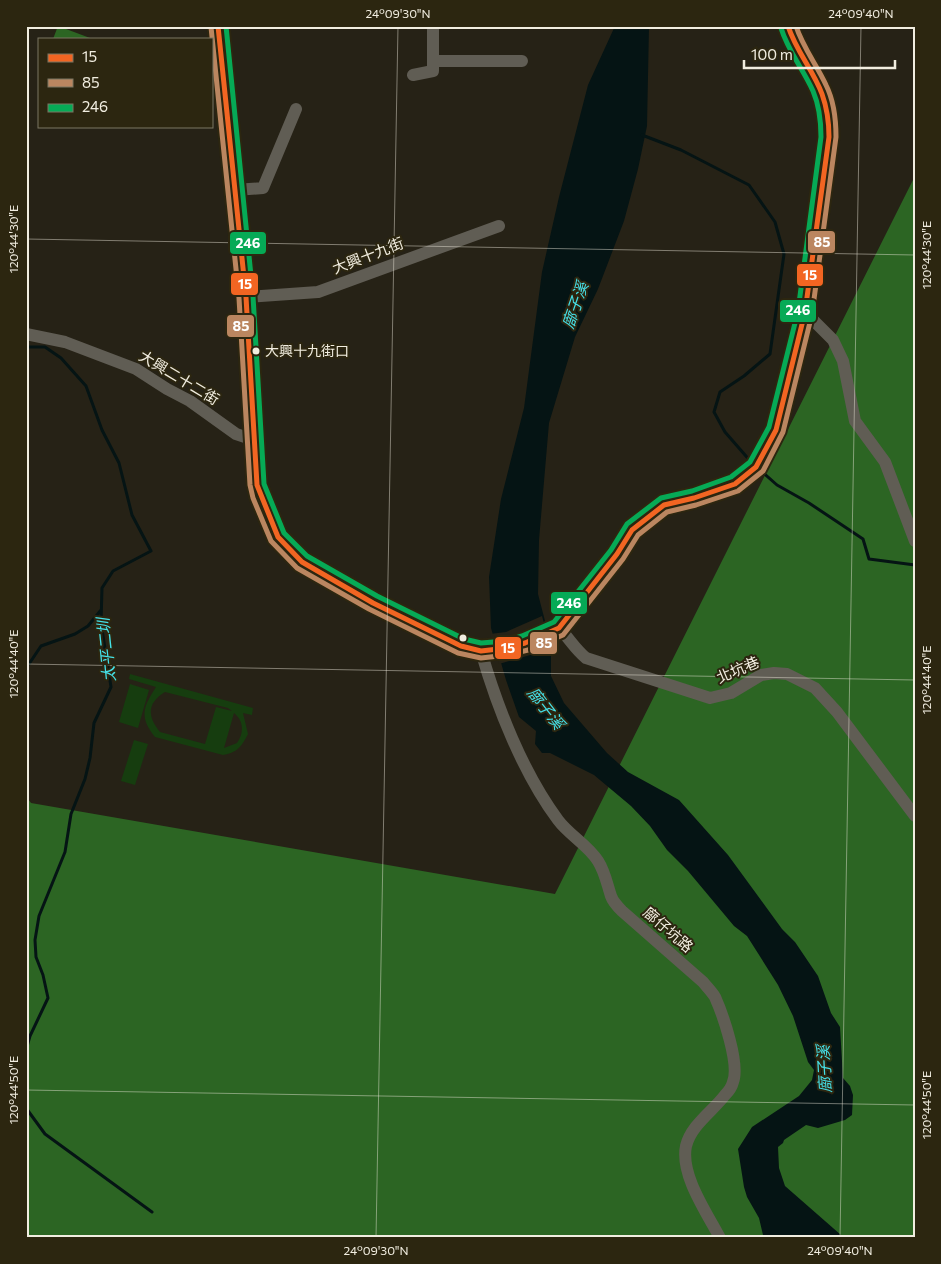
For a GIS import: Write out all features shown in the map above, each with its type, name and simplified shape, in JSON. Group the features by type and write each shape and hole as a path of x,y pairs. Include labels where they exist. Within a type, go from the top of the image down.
{"main road":[{"path":"218,26 246,297 257,485 260,495 278,537 302,562 373,603 461,646 485,650 507,648 525,643 556,629 617,554 632,530 664,505 694,498 735,484 758,464 776,430 805,312 828,151 829,125 828,112 817,83 793,44 788,26"}],"street":[{"path":"413,75 433,71 433,26"},
{"path":"434,61 522,61"},
{"path":"235,190 263,188 296,109"},
{"name":"大興十九街","path":"246,297 318,292 499,226"},
{"path":"805,312 833,340 843,361 855,421 885,462 915,541"},
{"name":"大興二十二街","path":"26,334 65,342 136,369 190,401 236,434 254,440"},
{"name":"北坑巷","path":"556,629 568,637 575,648 586,658 710,698 731,693 761,676 774,673 787,674 799,679 815,688 836,712 915,816"},
{"name":"廍仔坑路","path":"485,650 496,700 538,792 559,822 598,861 612,898 622,912 703,982 714,995 721,1012 734,1058 734,1081 726,1094 694,1130 686,1146 689,1179 720,1238"}],"green space":[{"path":"58,26 90,38 53,38"},
{"path":"915,176 915,1238 26,1238 26,796 31,803 555,894"},
{"path":"130,674 253,708 252,715 243,713 248,734 244,742 232,753 223,755 155,737 147,724 145,712 148,700 156,687 129,679","holes":["165,692 228,708 232,711 216,707 205,744 160,732 153,721 151,710 155,701","234,713 241,723 241,735 237,743 224,748"]},
{"path":"130,684 149,690 138,728 119,722"},
{"path":"134,740 148,744 135,785 121,781"}],"water":[{"name":"廍子溪","path":"615,26 649,26 647,126 624,221 598,289 575,337 549,423 539,540 538,594 551,644 551,676 564,703 607,753 628,772 679,800 728,855 782,929 795,942 818,976 831,1013 840,1027 843,1078 850,1086 853,1095 852,1115 845,1120 818,1128 806,1125 784,1140 778,1147 779,1168 785,1186 841,1235 849,1238 780,1238 763,1235 759,1218 747,1197 744,1187 738,1149 752,1127 799,1096 812,1080 814,1070 808,1062 793,1016 778,985 747,936 734,926 631,806 594,775 550,753 542,753 535,744 536,731 519,717 491,628 489,577 501,499 524,408 542,272 588,85"}],"pier":[{"path":"542,616 551,649 499,664 490,634 506,632"}],"waterway":[{"path":"642,135 681,150 749,185 775,222 784,254 770,354 744,376 720,392 714,412 725,432 752,463"},
{"name":"太平二圳","path":"26,347 45,347 61,358 86,386 102,430 119,463 132,515 151,551 113,571 102,588 101,623 111,687 94,723 90,758 85,779 71,814 65,852 39,916 35,940 36,957 43,975 48,998 30,1036 26,1036"},
{"path":"760,470 777,485 809,503 863,539 869,559 915,565"},
{"path":"26,664 29,664 41,646 75,634 88,626 101,610"},
{"path":"26,1050 30,1036"},
{"path":"26,1108 45,1134 152,1212"}],"transit line":[{"name":"15","path":"218,26 246,297 257,485 278,537 302,562 373,603 461,646 481,651 507,648 525,643 559,628 617,554 632,530 664,505 694,498 735,484 756,467 776,430 805,312 829,137 829,126 822,94 795,44 788,26"},
{"name":"246","path":"226,26 253,296 264,484 284,533 307,556 377,596 464,639 481,643 506,641 554,622 611,550 627,524 661,498 692,491 731,477 750,462 769,427 798,311 821,137 821,125 815,96 781,28"},
{"name":"85","path":"211,27 239,298 250,485 253,498 271,541 297,568 369,609 458,653 481,658 508,655 528,650 563,635 623,559 638,535 667,512 696,505 738,491 763,471 783,432 812,314 836,137 834,110 829,91 802,42 796,26"}],"place":[{"name":"大興十九街口","path":"256,351"}]}
